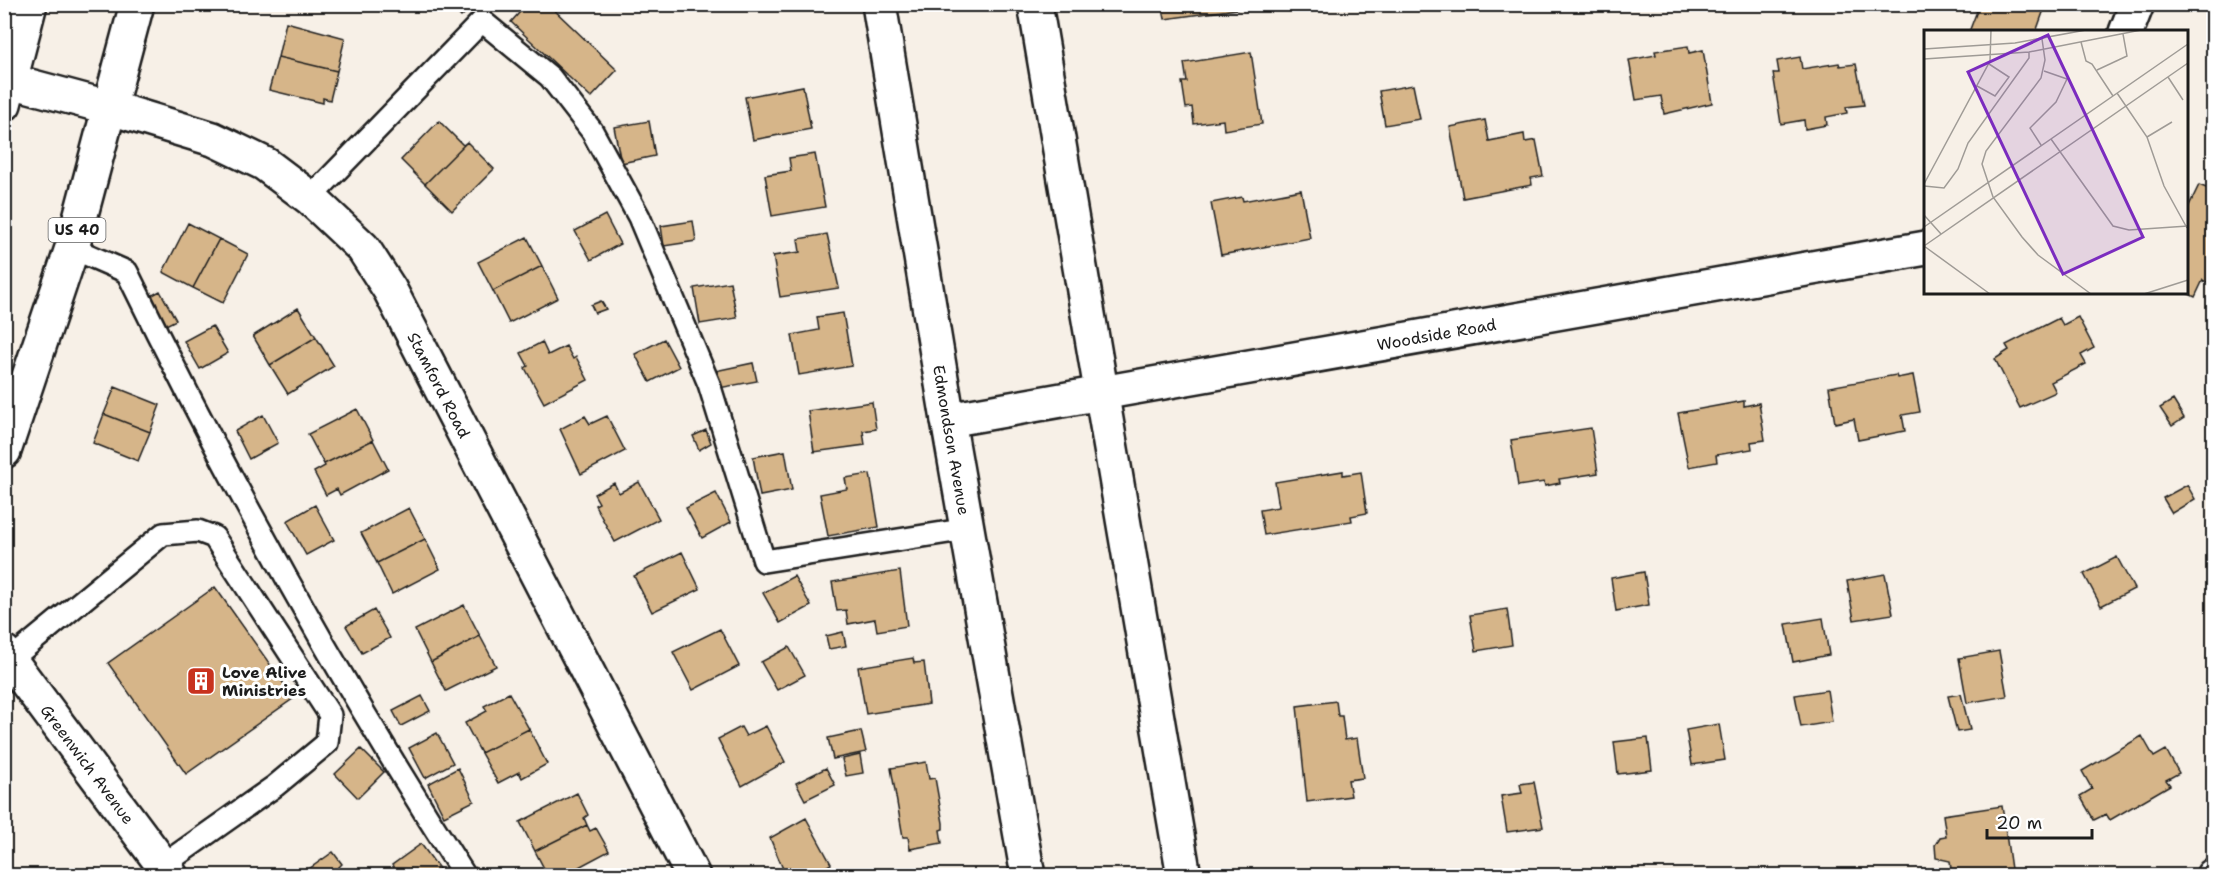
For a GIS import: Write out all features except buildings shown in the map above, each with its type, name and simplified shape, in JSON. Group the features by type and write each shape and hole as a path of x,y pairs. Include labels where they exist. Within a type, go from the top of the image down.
{"street":[{"path":"8,93 30,4"},
{"name":"US 40","path":"4,451 72,248 137,4"},
{"name":"Edmondson Avenue","path":"879,4 948,420 1028,876"},
{"path":"1035,4 1184,876"},
{"path":"2127,30 2137,4"},
{"name":"Stamford Road","path":"8,93 111,108 213,140 265,164 310,198 363,248 390,290 693,876"},
{"name":"Woodside Road","path":"948,420 1102,391 1924,248"},
{"name":"Greenwich Avenue","path":"7,656 167,870"}],"lane":[{"path":"310,198 482,21 550,77 592,131 639,217 709,384 764,561 968,529"},
{"path":"72,248 127,272 204,430 395,768 465,876"},
{"path":"7,656 163,534 198,531 214,537 330,715 327,743 167,870"}],"place":[{"name":"Love Alive Ministries","path":"201,681"}]}
